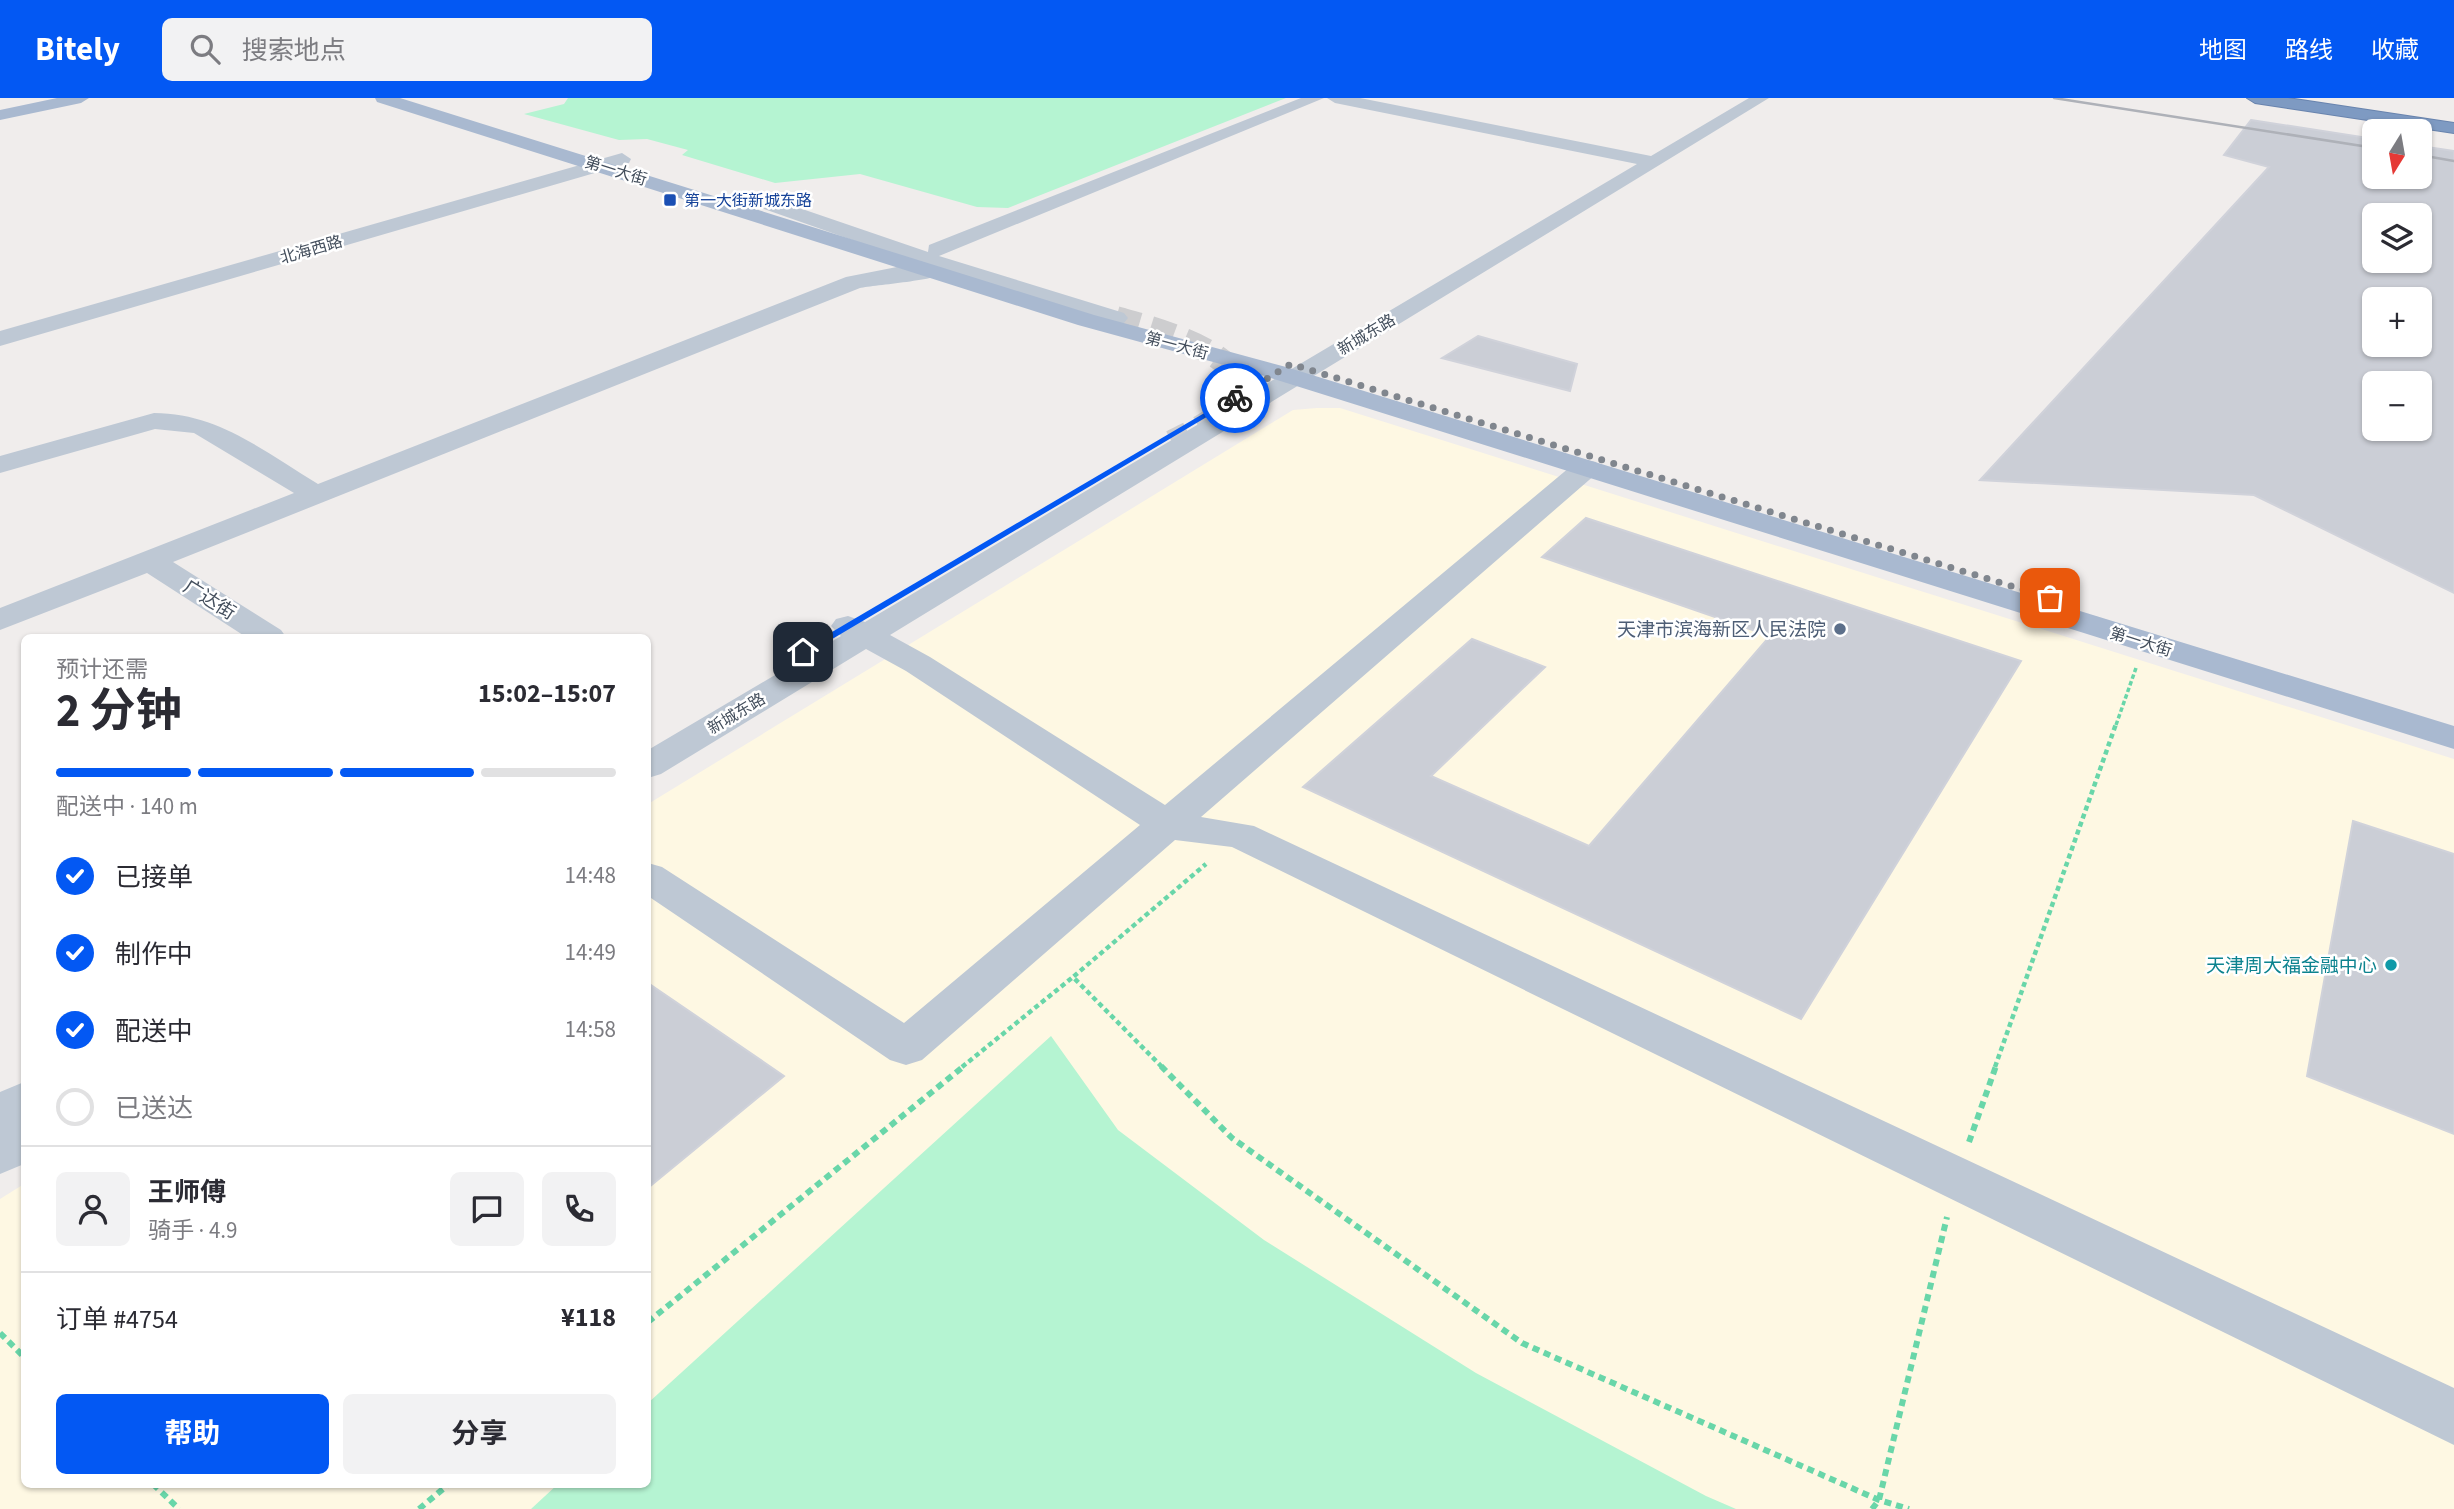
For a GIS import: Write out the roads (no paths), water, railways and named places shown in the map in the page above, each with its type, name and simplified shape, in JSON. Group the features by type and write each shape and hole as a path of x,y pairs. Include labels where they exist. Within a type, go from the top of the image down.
{"highway":[{"path":"2255,98 2454,128"},
{"path":"2322,98 2454,117"}],"main road":[{"path":"0,115 81,98"},
{"name":"第一大街","path":"383,98 754,200 936,261 1112,327 1292,371 2454,721"},
{"name":"第一大街","path":"421,98 875,254 936,261"},
{"name":"第一大街","path":"1292,371 1586,468 2454,738"}],"street":[{"path":"0,620 854,282 901,273 936,261 1316,98"},
{"path":"1335,98 1646,161"},
{"name":"新城东路","path":"1646,161 1742,98"},
{"name":"新城东路","path":"651,764 856,631 1646,161 1761,98"},
{"name":"北海西路","path":"0,339 611,162"},
{"path":"754,200 905,252 1116,318"},
{"path":"854,282 869,270 876,260 875,254"},
{"path":"5,459 154,421 178,421 203,427 315,494"},
{"path":"651,879 906,1047 1169,826 1586,468"},
{"name":"广达街","path":"151,562 264,634"},
{"path":"856,631 918,664 1169,826 1240,835 1957,1176 2454,1417"},
{"name":"新城东路","path":"651,738 856,631"},
{"path":"0,1116 21,1103"},
{"path":"0,1154 21,1141"}],"tunnel":[{"path":"1116,318 1191,343 1227,365 1236,378 1236,393 1225,409 1172,442"},
{"path":"0,1133 21,1121"}],"railway":[{"path":"2054,98 2362,146"},
{"path":"2432,157 2454,161"}],"place":[{"name":"第一大街新城东路","path":"670,200"},
{"name":"天津市滨海新区人民法院","path":"1840,629"},
{"name":"天津周大福金融中心","path":"2391,965"}]}
